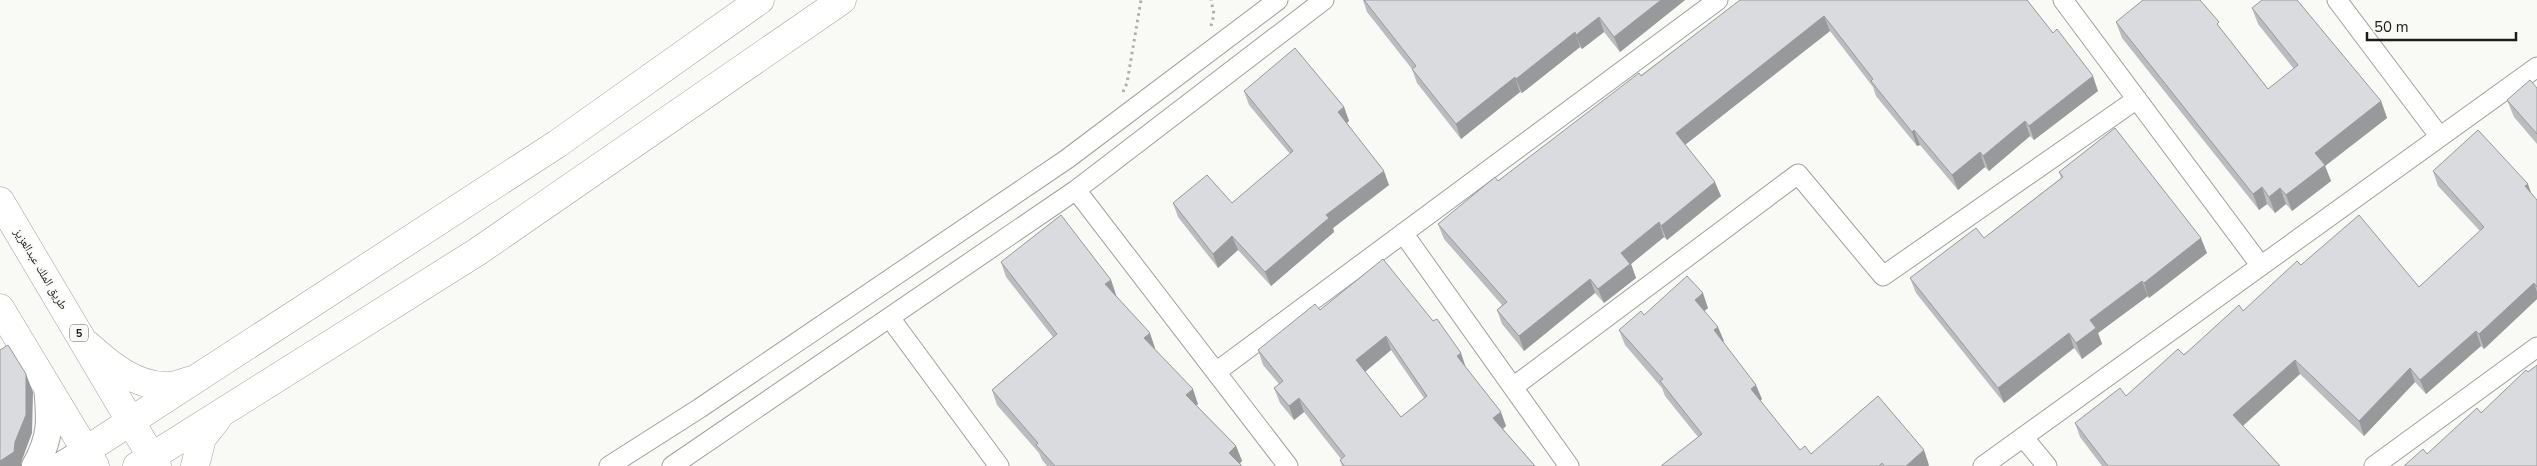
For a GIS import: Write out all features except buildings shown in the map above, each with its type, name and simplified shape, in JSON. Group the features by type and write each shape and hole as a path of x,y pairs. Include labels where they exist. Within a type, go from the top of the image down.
{"main road":[{"path":"60,466 90,458 132,422 557,144 760,0"},
{"path":"148,463 224,412 477,252 842,0"},
{"name":"طريق الملك عبدالعزيز","path":"0,201 132,422 148,463"},
{"path":"0,308 90,458"},
{"path":"84,342 116,370 139,380 166,387 200,378"},
{"path":"36,466 46,446 50,417 47,386"},
{"path":"195,466 202,438 224,412"}],"street":[{"path":"609,466 700,408 1067,158 1278,0"},
{"path":"672,466 1076,190 1324,0"},
{"path":"1216,372 1718,0"},
{"path":"2063,0 2261,266"},
{"path":"2337,0 2440,137"},
{"path":"1983,466 2537,67"},
{"path":"1513,387 1798,174 1883,276 2137,99"},
{"path":"1076,190 1288,466"},
{"path":"1403,233 1569,466"},
{"path":"890,318 999,466"},
{"path":"2374,466 2537,347"},
{"path":"2023,437 2047,466"}],"path":[{"path":"1106,129 1127,83 1141,0"}]}
